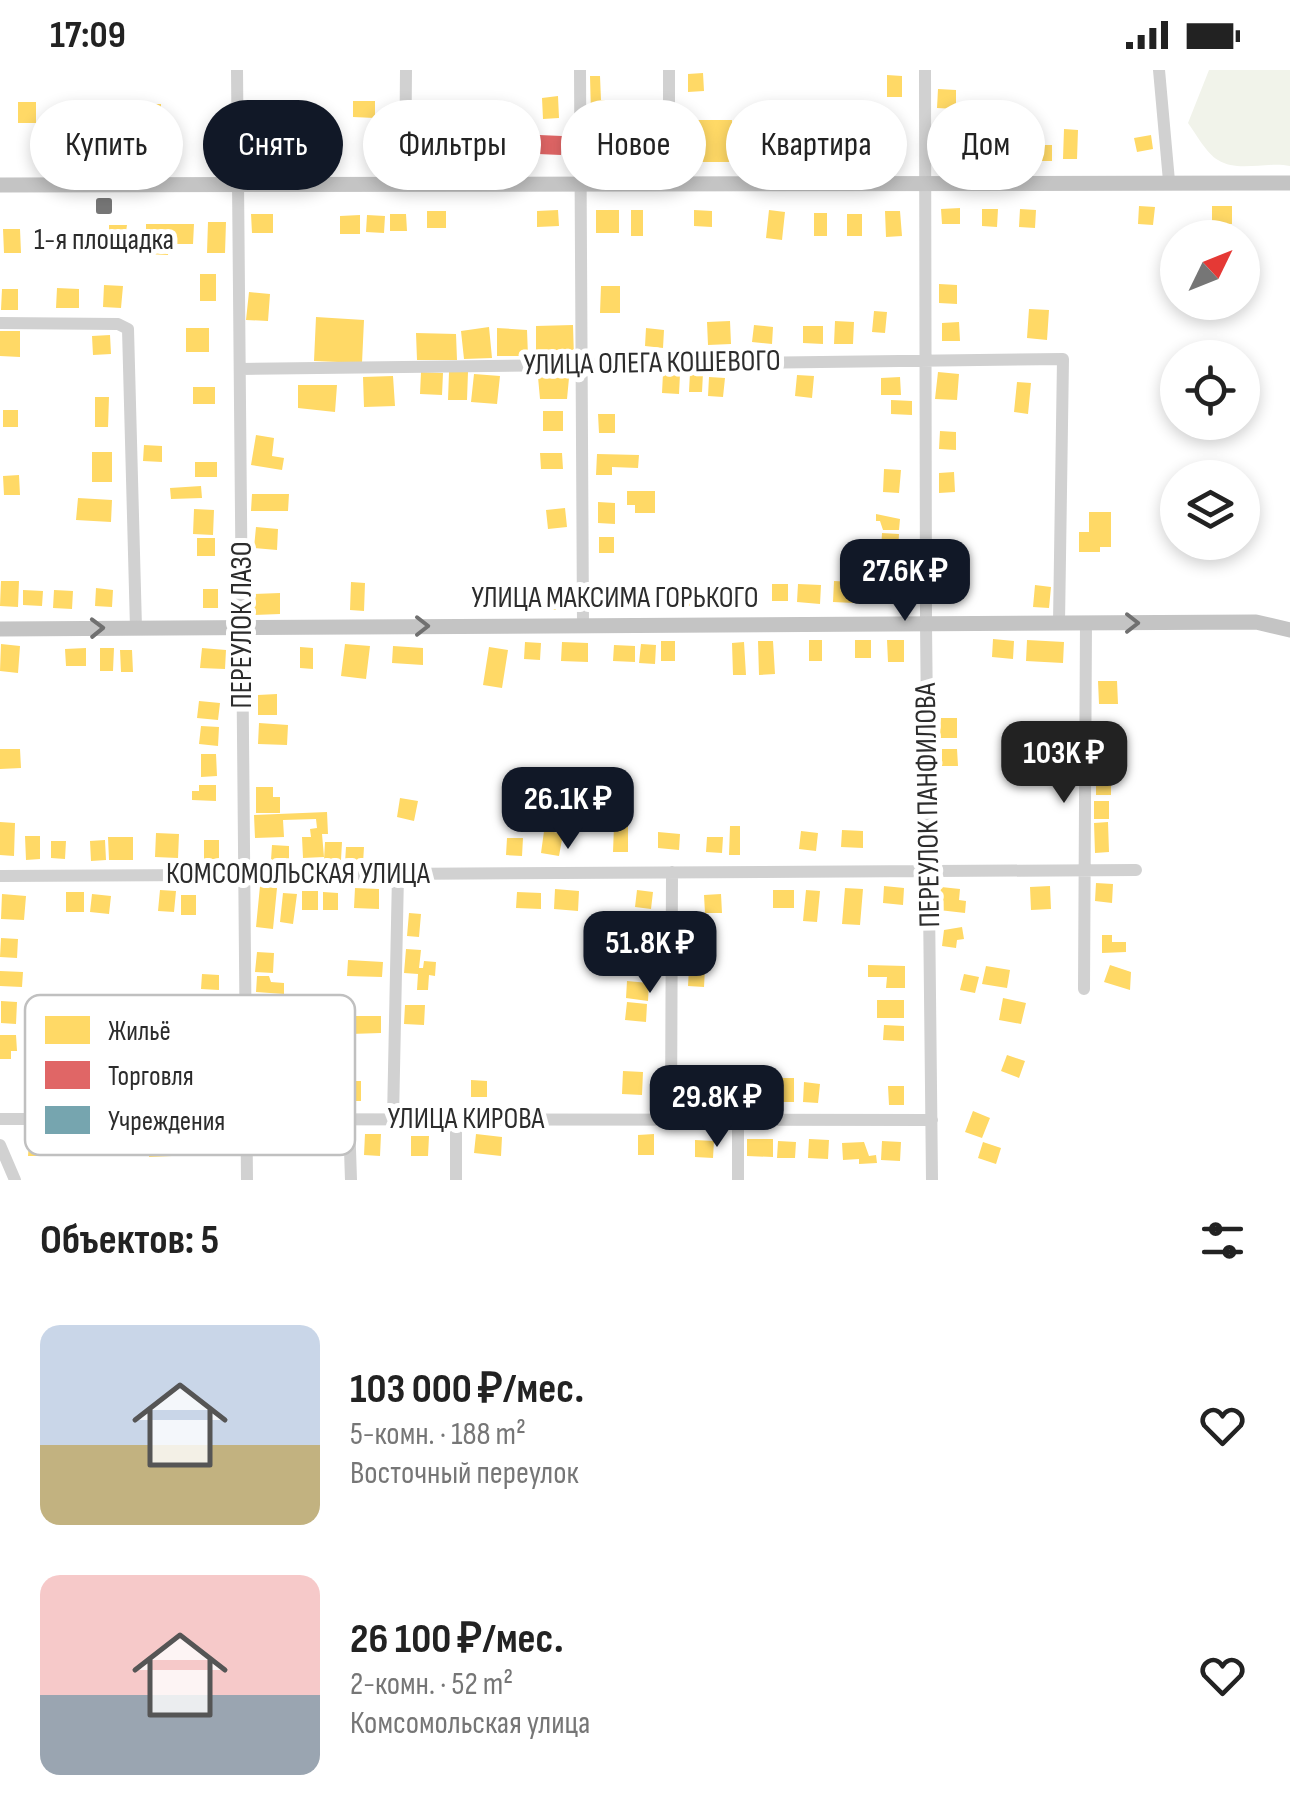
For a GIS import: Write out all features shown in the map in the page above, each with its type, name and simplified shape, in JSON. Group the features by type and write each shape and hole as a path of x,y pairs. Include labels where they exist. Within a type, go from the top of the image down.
{"main road":[{"path":"706,183 1290,183"},
{"path":"0,185 203,184"},
{"name":"УЛИЦА МАКСИМА ГОРЬКОГО","path":"0,629 1256,622 1290,630"}],"street":[{"name":"ПЕРЕУЛОК ЛАЗО","path":"238,70 238,100"},
{"path":"406,70 406,100"},
{"path":"580,70 580,100"},
{"path":"670,70 670,100"},
{"name":"ПЕРЕУЛОК ПАНФИЛОВА","path":"925,70 932,1180"},
{"path":"1159,70 1169,181"},
{"name":"ПЕРЕУЛОК ЛАЗО","path":"239,190 245,995"},
{"path":"581,190 583,625"},
{"path":"0,323 118,324 128,329 136,628"},
{"name":"УЛИЦА ОЛЕГА КОШЕВОГО","path":"241,369 1064,359 1060,623"},
{"path":"1084,989 1086,623"},
{"name":"КОМСОМОЛЬСКАЯ УЛИЦА","path":"0,876 1136,870"},
{"path":"671,1120 672,872"},
{"path":"393,1119 398,874"},
{"name":"УЛИЦА КИРОВА","path":"355,1119 932,1120"},
{"path":"456,1120 456,1180"},
{"path":"738,1120 738,1180"},
{"path":"0,1146 15,1180"},
{"name":"ПЕРЕУЛОК ЛАЗО","path":"247,1155 247,1180"},
{"path":"350,1155 350,1180"}],"shaded area":[{"path":"1209,70 1290,70 1290,166 1235,166 1218,160 1206,149 1188,123"}],"building: Жильё":[{"path":"703,73 704,91 688,92 688,74"},
{"path":"887,75 902,76 902,97 887,97"},
{"path":"590,76 600,76 601,100 591,100"},
{"path":"938,89 956,90 956,100 937,100"},
{"path":"558,96 559,118 543,119 542,98"},
{"path":"353,101 363,101 363,117 353,117"},
{"path":"18,102 30,102 30,123 18,123"},
{"path":"706,120 726,120 726,162 706,162"},
{"path":"1064,129 1078,130 1077,159 1063,159"},
{"path":"1151,135 1153,149 1137,152 1134,138"},
{"path":"1045,145 1052,145 1052,161 1045,161"},
{"path":"1139,206 1155,207 1153,225 1138,224"},
{"path":"1212,206 1232,206 1232,220 1212,220"},
{"path":"960,208 960,224 942,224 941,209"},
{"path":"982,209 998,209 997,227 982,226"},
{"path":"1020,209 1036,210 1035,228 1019,227"},
{"path":"558,210 559,226 537,227 537,211"},
{"path":"596,210 619,210 619,233 596,233"},
{"path":"631,210 643,210 643,236 631,236"},
{"path":"694,210 712,211 712,227 694,226"},
{"path":"769,210 785,212 782,240 766,238"},
{"path":"427,211 446,211 446,228 427,228"},
{"path":"885,211 900,211 902,236 886,237"},
{"path":"814,213 827,213 827,236 814,236"},
{"path":"251,214 273,214 273,233 252,233"},
{"path":"390,214 406,214 407,231 390,231"},
{"path":"847,214 862,214 862,236 847,236"},
{"path":"360,215 360,234 340,234 340,216"},
{"path":"367,215 385,216 384,233 366,232"},
{"path":"208,222 226,222 225,253 207,253"},
{"path":"146,224 194,224 193,244 169,244 168,255 146,254"},
{"path":"109,225 127,225 124,245 109,245"},
{"path":"3,229 20,229 21,253 4,253"},
{"path":"200,274 216,274 216,301 200,301"},
{"path":"939,284 957,285 957,304 939,303"},
{"path":"104,285 123,286 121,308 103,307"},
{"path":"601,286 620,286 620,313 600,313"},
{"path":"57,288 79,289 79,308 56,308"},
{"path":"2,289 18,289 18,310 1,310"},
{"path":"249,292 270,294 268,321 246,320"},
{"path":"1029,309 1049,310 1047,340 1027,338"},
{"path":"874,311 887,312 885,333 872,332"},
{"path":"316,317 364,320 362,363 314,361"},
{"path":"730,321 731,344 708,345 707,322"},
{"path":"835,321 854,322 853,344 834,344"},
{"path":"959,322 960,341 942,341 942,323"},
{"path":"573,325 574,358 536,358 536,326"},
{"path":"754,325 773,327 772,344 752,342"},
{"path":"803,326 823,326 823,344 803,343"},
{"path":"489,327 492,358 464,359 461,331"},
{"path":"186,328 209,328 209,352 186,352"},
{"path":"497,328 527,330 528,356 497,356"},
{"path":"646,328 664,330 663,348 645,346"},
{"path":"0,331 20,331 20,357 0,356"},
{"path":"416,333 456,334 457,360 417,360"},
{"path":"110,335 111,354 93,355 92,336"},
{"path":"421,372 443,373 442,395 420,394"},
{"path":"449,372 468,372 467,400 448,400"},
{"path":"690,372 703,373 702,392 689,392"},
{"path":"938,372 959,374 957,400 935,399"},
{"path":"663,373 680,374 679,394 662,393"},
{"path":"474,374 500,376 497,404 471,402"},
{"path":"797,375 814,376 812,398 795,396"},
{"path":"393,376 395,406 364,407 363,377"},
{"path":"538,377 569,378 567,399 540,399"},
{"path":"709,377 725,378 723,397 708,396"},
{"path":"900,377 901,395 881,395 881,378"},
{"path":"1017,382 1031,383 1028,414 1014,412"},
{"path":"298,385 337,385 335,412 298,408"},
{"path":"193,387 215,387 215,404 193,404"},
{"path":"95,397 109,397 108,427 95,427"},
{"path":"891,400 912,401 912,415 891,414"},
{"path":"3,410 18,410 18,427 3,427"},
{"path":"543,411 563,411 563,431 543,431"},
{"path":"598,414 615,414 615,433 599,433"},
{"path":"940,431 956,432 956,450 939,449"},
{"path":"256,435 274,438 272,456 284,458 282,470 251,465"},
{"path":"144,445 162,446 162,462 143,461"},
{"path":"92,452 112,452 112,482 92,482"},
{"path":"540,453 562,453 563,469 541,469"},
{"path":"597,454 639,455 638,468 612,467 612,475 596,475"},
{"path":"195,462 217,462 217,477 195,477"},
{"path":"884,469 901,470 899,493 883,492"},
{"path":"954,472 955,492 939,493 939,473"},
{"path":"19,475 20,495 4,495 3,476"},
{"path":"201,486 202,498 171,499 170,488"},
{"path":"627,491 655,491 655,513 635,513 635,505 627,505"},
{"path":"252,494 289,494 288,511 251,511"},
{"path":"78,498 112,500 111,522 76,520"},
{"path":"598,502 615,503 615,524 598,523"},
{"path":"565,508 567,527 548,529 546,510"},
{"path":"194,509 214,510 213,535 193,534"},
{"path":"1089,512 1111,512 1111,547 1100,547 1100,552 1079,552 1079,532 1089,532"},
{"path":"876,514 900,519 899,530 883,530"},
{"path":"256,527 278,529 277,550 254,548"},
{"path":"882,533 899,534 898,551 881,550"},
{"path":"599,537 614,537 614,553 599,553"},
{"path":"197,538 215,538 215,556 197,556"},
{"path":"940,548 957,549 956,573 939,572"},
{"path":"1,581 19,581 18,607 0,606"},
{"path":"834,581 855,582 854,603 833,602"},
{"path":"351,582 365,583 364,611 350,610"},
{"path":"886,582 904,583 902,602 884,600"},
{"path":"569,584 572,608 553,610 550,586"},
{"path":"772,584 788,584 788,601 772,601"},
{"path":"798,584 821,585 820,604 797,602"},
{"path":"484,585 507,586 506,607 483,606"},
{"path":"1035,585 1051,587 1049,608 1033,607"},
{"path":"615,586 616,607 596,608 595,587"},
{"path":"674,587 690,588 690,606 674,606"},
{"path":"96,588 113,590 112,607 95,606"},
{"path":"203,589 218,589 218,608 203,608"},
{"path":"23,590 43,591 42,606 23,605"},
{"path":"54,590 73,591 72,609 53,608"},
{"path":"280,593 280,614 252,615 252,594"},
{"path":"993,639 1014,641 1013,659 992,657"},
{"path":"809,640 822,640 822,661 809,661"},
{"path":"855,640 871,640 871,658 855,658"},
{"path":"887,640 904,640 904,662 888,662"},
{"path":"1027,640 1064,642 1063,663 1026,661"},
{"path":"661,641 675,641 675,661 661,661"},
{"path":"758,641 773,641 775,674 759,675"},
{"path":"525,642 541,643 540,660 524,659"},
{"path":"562,642 588,643 588,662 561,661"},
{"path":"744,642 746,675 733,675 732,643"},
{"path":"1,644 20,646 18,673 0,671"},
{"path":"345,644 370,646 366,679 341,676"},
{"path":"641,644 656,645 655,664 639,663"},
{"path":"614,645 635,646 635,662 613,661"},
{"path":"393,646 423,648 423,665 392,663"},
{"path":"300,647 313,648 313,669 300,668"},
{"path":"489,647 508,650 502,688 483,685"},
{"path":"86,648 86,666 66,666 65,649"},
{"path":"100,648 114,648 113,671 100,671"},
{"path":"202,648 226,650 225,669 200,668"},
{"path":"120,650 132,650 133,672 121,672"},
{"path":"1098,681 1117,681 1118,704 1099,704"},
{"path":"277,694 277,715 258,715 258,695"},
{"path":"199,701 220,703 218,720 197,718"},
{"path":"941,718 957,718 957,738 940,738"},
{"path":"259,723 288,725 287,745 258,744"},
{"path":"1098,724 1112,724 1112,749 1099,749"},
{"path":"201,726 219,727 218,746 199,744"},
{"path":"0,749 20,749 21,768 0,769"},
{"path":"942,749 957,749 958,766 942,766"},
{"path":"201,754 216,754 217,776 201,777"},
{"path":"1096,771 1111,771 1111,795 1096,795"},
{"path":"199,785 216,785 216,801 192,800 192,791 199,791"},
{"path":"256,787 273,787 273,797 280,797 280,813 256,813"},
{"path":"400,798 418,801 414,821 397,817"},
{"path":"1094,801 1109,801 1109,819 1094,819"},
{"path":"327,812 328,834 322,834 324,857 303,858 302,837 311,837 310,829 317,828 316,819 283,820 284,837 255,838 254,815"},
{"path":"0,822 15,823 14,856 0,855"},
{"path":"1108,822 1109,852 1095,853 1094,823"},
{"path":"545,824 555,825 554,832 563,834 559,856 541,853"},
{"path":"614,825 628,826 628,852 613,852"},
{"path":"730,826 740,826 740,855 729,855"},
{"path":"842,830 863,831 863,848 841,847"},
{"path":"801,831 818,833 816,851 799,849"},
{"path":"658,832 680,834 679,850 658,848"},
{"path":"156,833 179,834 178,858 155,857"},
{"path":"25,836 40,836 40,859 26,860"},
{"path":"108,837 133,837 133,860 109,860"},
{"path":"707,837 723,837 722,853 706,852"},
{"path":"507,838 523,838 522,856 506,855"},
{"path":"105,840 106,860 91,861 90,841"},
{"path":"204,840 219,840 219,859 204,859"},
{"path":"51,841 66,841 65,859 51,858"},
{"path":"325,842 342,842 341,860 324,860"},
{"path":"272,845 289,846 289,861 271,860"},
{"path":"346,847 364,847 363,863 345,863"},
{"path":"1096,883 1113,884 1112,903 1095,901"},
{"path":"260,886 277,888 273,929 256,927"},
{"path":"884,886 904,888 903,905 883,903"},
{"path":"1050,886 1051,909 1031,910 1030,887"},
{"path":"941,887 960,889 959,900 966,901 965,913 939,910"},
{"path":"355,888 379,889 379,909 354,908"},
{"path":"845,888 863,889 860,925 842,924"},
{"path":"555,889 579,891 578,911 554,909"},
{"path":"160,890 176,891 174,912 158,911"},
{"path":"637,890 653,892 651,909 635,907"},
{"path":"773,890 794,890 794,908 773,908"},
{"path":"806,890 820,891 817,922 803,921"},
{"path":"302,891 318,891 318,910 302,910"},
{"path":"66,892 84,892 84,912 66,912"},
{"path":"323,892 338,893 338,910 323,910"},
{"path":"517,892 541,893 541,909 516,908"},
{"path":"283,893 297,894 293,924 280,922"},
{"path":"2,894 26,896 24,920 1,919"},
{"path":"92,894 111,896 109,914 90,912"},
{"path":"721,894 722,913 705,913 704,895"},
{"path":"181,895 196,895 196,915 181,915"},
{"path":"409,913 421,914 419,937 407,936"},
{"path":"629,919 650,919 649,940 629,939"},
{"path":"962,927 964,939 957,940 956,948 942,946 944,930"},
{"path":"1102,935 1112,935 1112,942 1126,942 1126,952 1102,953"},
{"path":"1,938 18,939 17,958 0,957"},
{"path":"406,949 421,950 419,968 423,968 424,961 436,962 435,976 429,975 428,990 417,990 418,974 404,973"},
{"path":"257,952 274,953 273,973 255,972"},
{"path":"348,960 383,962 382,977 347,976"},
{"path":"868,965 905,966 905,988 886,988 887,977 868,977"},
{"path":"1110,965 1131,972 1130,990 1104,982"},
{"path":"986,966 1010,970 1007,988 982,984"},
{"path":"689,967 705,968 704,987 688,986"},
{"path":"0,971 23,972 22,987 0,986"},
{"path":"202,974 219,975 219,990 201,989"},
{"path":"964,974 979,977 975,993 960,990"},
{"path":"257,976 269,976 271,982 284,983 284,994 256,992"},
{"path":"627,981 649,983 648,1001 626,998"},
{"path":"1003,998 1026,1003 1021,1024 999,1020"},
{"path":"877,1000 904,1000 904,1018 877,1018"},
{"path":"1,1001 17,1002 16,1024 1,1023"},
{"path":"627,1002 647,1004 646,1022 625,1020"},
{"path":"405,1005 425,1005 424,1025 404,1024"},
{"path":"355,1016 381,1016 381,1033 355,1034"},
{"path":"884,1025 904,1026 904,1041 883,1040"},
{"path":"0,1035 16,1035 17,1051 11,1051 11,1059 0,1059"},
{"path":"1007,1055 1025,1061 1019,1078 1001,1071"},
{"path":"623,1071 643,1072 642,1095 622,1094"},
{"path":"687,1072 706,1072 706,1095 687,1095"},
{"path":"747,1073 764,1073 764,1098 748,1099"},
{"path":"776,1078 794,1078 794,1102 777,1102"},
{"path":"471,1080 487,1081 487,1097 471,1097"},
{"path":"355,1081 361,1081 361,1101 355,1101"},
{"path":"804,1082 820,1084 818,1103 803,1102"},
{"path":"888,1086 904,1086 904,1105 889,1105"},
{"path":"973,1111 990,1118 982,1138 965,1132"},
{"path":"365,1134 381,1134 380,1156 364,1155"},
{"path":"476,1134 502,1137 501,1156 474,1153"},
{"path":"654,1134 654,1155 638,1155 638,1135"},
{"path":"411,1136 429,1136 428,1156 411,1156"},
{"path":"747,1139 773,1139 773,1157 747,1156"},
{"path":"809,1139 829,1140 828,1159 808,1158"},
{"path":"695,1140 714,1141 713,1158 695,1157"},
{"path":"778,1141 796,1142 795,1158 777,1158"},
{"path":"882,1141 901,1142 900,1161 881,1160"},
{"path":"864,1142 869,1156 876,1155 877,1163 843,1160 842,1143"},
{"path":"983,1142 1001,1148 996,1164 978,1158"}],"building: Торговля":[{"path":"541,135 561,136 561,155 541,154"}],"place":[{"name":"1-я площадка","path":"104,206"}]}
